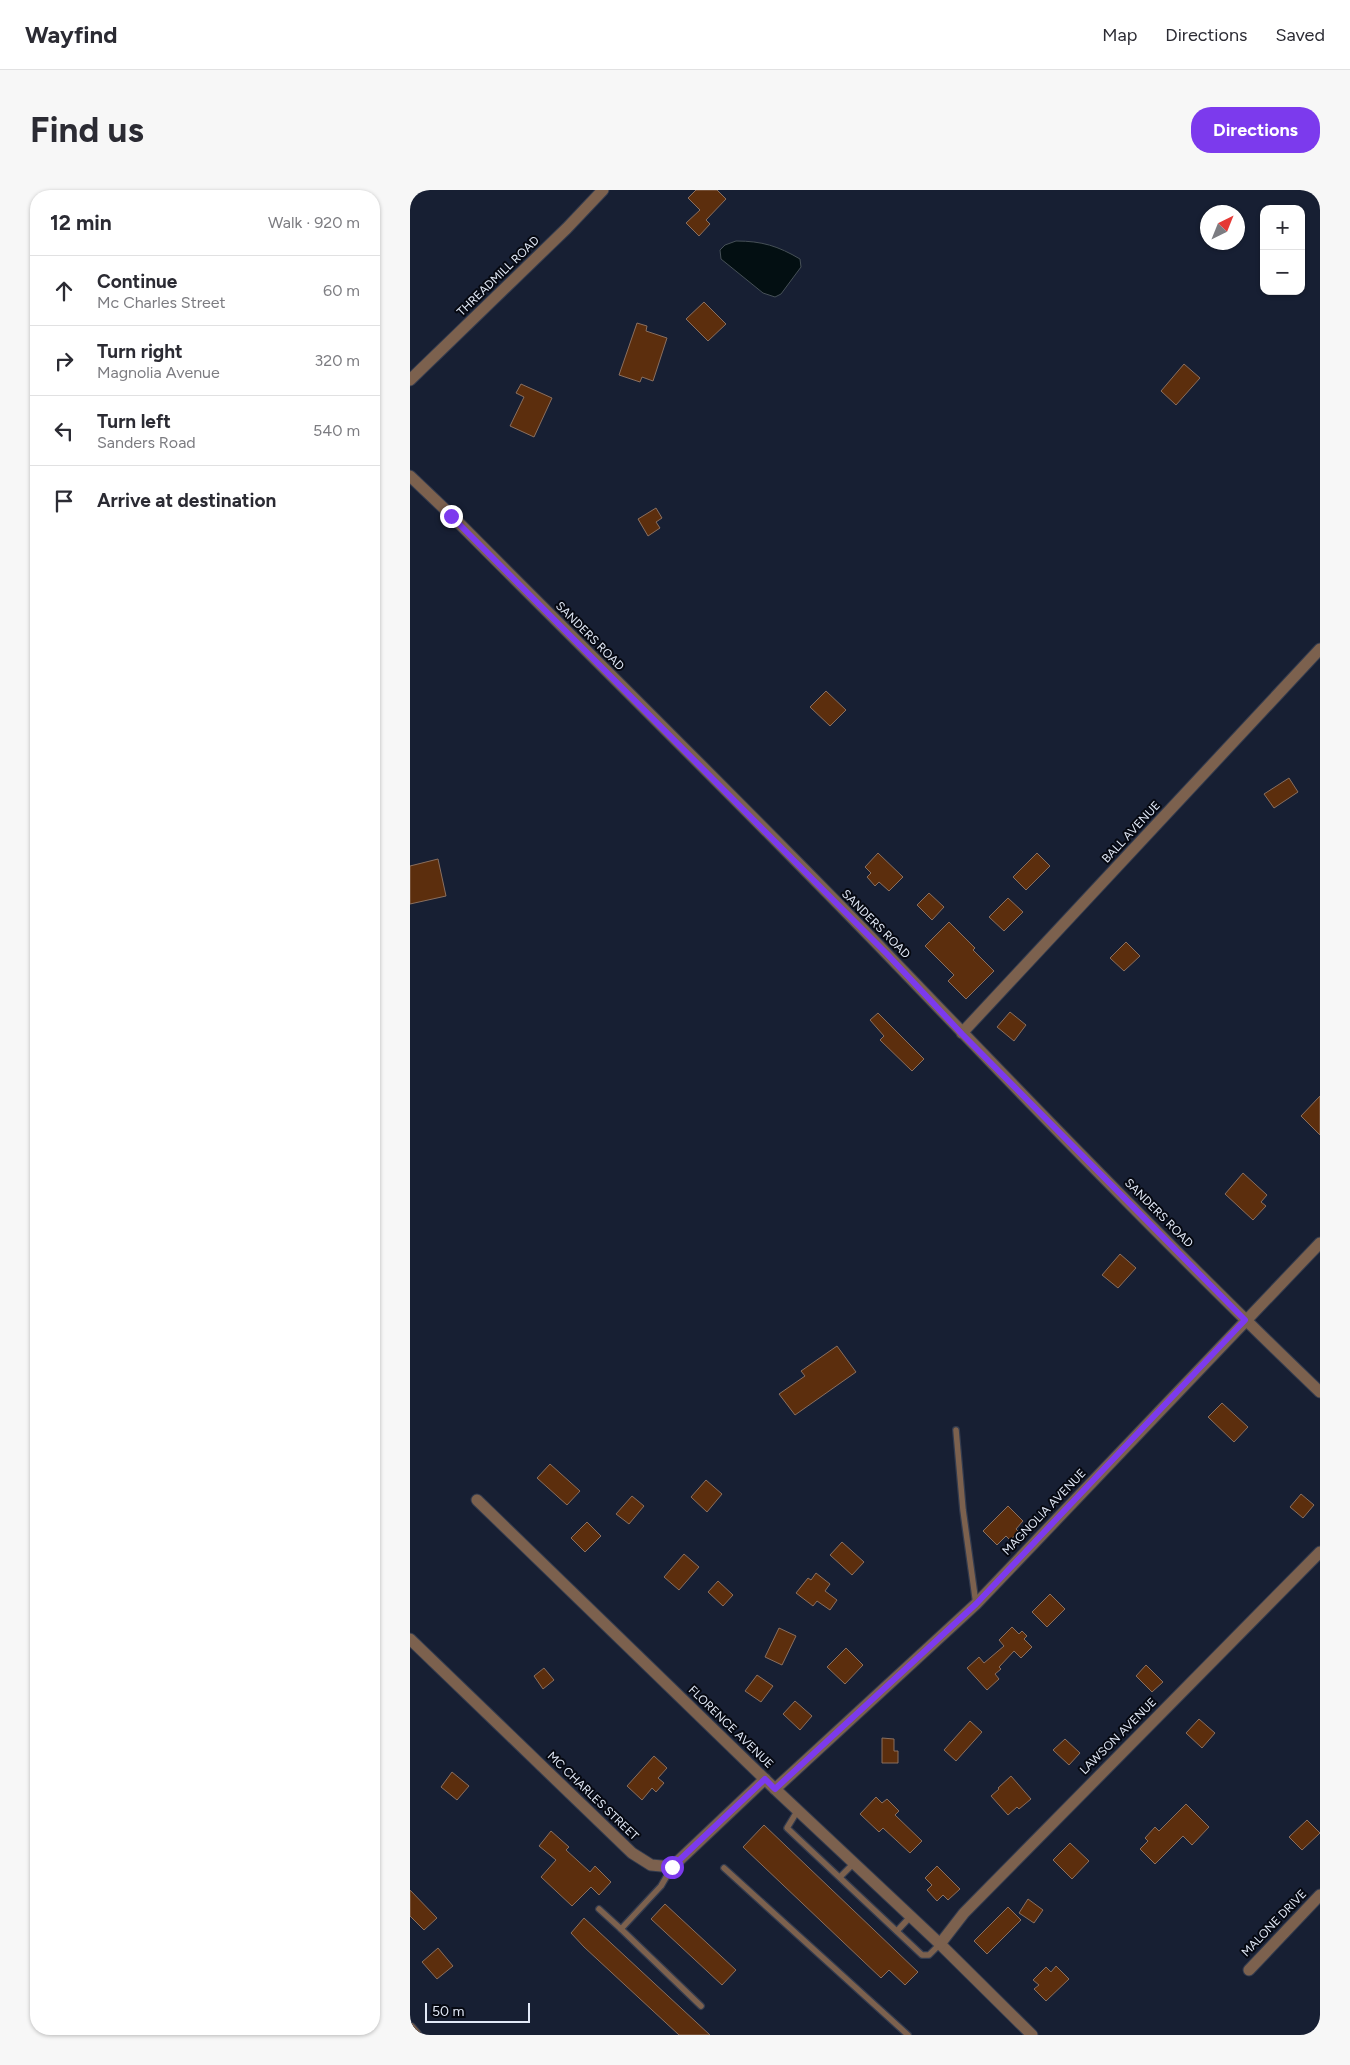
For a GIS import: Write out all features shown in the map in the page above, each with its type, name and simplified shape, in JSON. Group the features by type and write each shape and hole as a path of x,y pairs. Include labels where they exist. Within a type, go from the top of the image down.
{"street":[{"name":"THREADMILL ROAD","path":"410,380 567,228 603,190"},
{"name":"SANDERS ROAD","path":"410,476 873,940 962,1034 1245,1320 1320,1392"},
{"name":"BALL AVENUE","path":"962,1034 1320,649"},
{"name":"MAGNOLIA AVENUE","path":"775,1789 976,1604 1320,1243"},
{"name":"FLORENCE AVENUE","path":"477,1500 775,1789 911,1916 1032,2035"},
{"name":"LAWSON AVENUE","path":"940,1944 964,1912 1320,1552"},
{"name":"MC CHARLES STREET","path":"410,1639 632,1853 651,1865 672,1867"},
{"path":"672,1867 765,1779"},
{"name":"MALONE DRIVE","path":"1249,1970 1320,1895"},
{"path":"410,2028 416,2035"}],"lane":[{"path":"956,1430 963,1510 976,1604"},
{"path":"798,1810 787,1828 922,1955 929,1955 940,1944"},
{"path":"840,1878 854,1862"},
{"path":"621,1929 661,1886 672,1867"},
{"path":"724,1868 908,2035"},
{"path":"599,1909 701,2006"},
{"path":"898,1931 911,1916"}],"shaded area":[{"path":"736,241 762,243 777,248 800,259 801,267 781,294 775,297 763,293 721,259 720,250 725,245"}],"building":[{"path":"696,190 717,190 726,199 706,220 710,224 699,236 686,223 700,210 688,198"},
{"path":"704,302 726,324 708,341 686,319"},
{"path":"637,323 647,326 646,331 667,338 653,381 642,377 640,382 619,375"},
{"path":"1184,364 1200,378 1176,405 1161,391"},
{"path":"521,384 552,398 534,437 510,426 524,397 516,393"},
{"path":"656,508 662,518 656,522 660,528 648,536 638,519"},
{"path":"826,691 846,710 830,726 810,707"},
{"path":"1289,778 1298,792 1274,808 1264,794"},
{"path":"878,853 903,877 889,891 879,882 875,886 867,877 871,873 865,867"},
{"path":"1037,853 1050,866 1026,890 1013,877"},
{"path":"438,859 446,896 410,904 410,866"},
{"path":"929,893 944,907 932,920 917,905"},
{"path":"1008,898 1023,912 1004,931 989,917"},
{"path":"949,922 975,948 973,950 994,971 966,999 948,981 954,975 925,946"},
{"path":"1126,942 1140,956 1124,971 1110,958"},
{"path":"1010,1012 1026,1025 1014,1041 997,1027"},
{"path":"878,1013 924,1059 912,1071 880,1040 884,1036 870,1020"},
{"path":"1320,1096 1320,1135 1301,1116"},
{"path":"1243,1173 1267,1195 1261,1202 1266,1206 1253,1220 1225,1194"},
{"path":"1120,1254 1136,1268 1118,1288 1102,1275"},
{"path":"837,1346 856,1372 795,1415 779,1394 805,1376 801,1371"},
{"path":"1222,1403 1248,1427 1234,1442 1208,1417"},
{"path":"550,1464 580,1491 567,1505 537,1478"},
{"path":"706,1480 722,1494 707,1512 691,1497"},
{"path":"1301,1494 1314,1505 1303,1518 1290,1507"},
{"path":"632,1496 644,1506 629,1524 616,1514"},
{"path":"1008,1506 1023,1521 1016,1529 1019,1532 1010,1540 1006,1536 997,1545 983,1531"},
{"path":"587,1522 601,1536 585,1552 571,1538"},
{"path":"842,1542 864,1562 852,1575 830,1555"},
{"path":"684,1554 699,1567 679,1590 664,1577"},
{"path":"816,1573 830,1584 825,1591 837,1600 830,1610 817,1601 813,1606 796,1593 808,1578 811,1580"},
{"path":"718,1581 733,1595 723,1606 708,1592"},
{"path":"1050,1594 1065,1609 1047,1627 1032,1612"},
{"path":"1012,1627 1019,1634 1022,1631 1027,1636 1024,1639 1032,1647 1021,1658 1014,1651 995,1674 999,1679 987,1690 967,1668 979,1657 984,1663 1004,1646 999,1640"},
{"path":"779,1628 796,1636 782,1665 765,1657"},
{"path":"846,1648 863,1665 845,1684 827,1667"},
{"path":"1146,1665 1163,1682 1152,1692 1136,1676"},
{"path":"544,1668 554,1680 543,1689 534,1676"},
{"path":"757,1675 773,1686 761,1702 745,1691"},
{"path":"795,1701 812,1716 800,1730 783,1714"},
{"path":"1199,1719 1215,1733 1202,1748 1186,1733"},
{"path":"970,1721 982,1732 956,1761 944,1750"},
{"path":"882,1738 894,1739 894,1751 898,1751 898,1763 882,1763"},
{"path":"1065,1739 1080,1753 1069,1765 1053,1750"},
{"path":"654,1756 667,1768 658,1778 664,1783 656,1792 652,1788 642,1800 627,1786"},
{"path":"452,1772 469,1786 457,1800 441,1787"},
{"path":"1011,1776 1031,1799 1008,1815 991,1796"},
{"path":"876,1797 882,1803 887,1799 899,1811 895,1815 922,1841 910,1853 883,1828 879,1832 860,1814"},
{"path":"1186,1804 1209,1827 1192,1845 1183,1836 1155,1864 1140,1849 1148,1841 1145,1838 1155,1827 1159,1831"},
{"path":"1307,1820 1320,1833 1302,1850 1289,1837"},
{"path":"764,1825 918,1972 905,1985 889,1970 881,1978 743,1847"},
{"path":"551,1831 569,1847 566,1850 590,1872 595,1866 611,1882 599,1895 591,1887 572,1906 541,1877 556,1860 539,1846"},
{"path":"1070,1843 1089,1861 1072,1879 1053,1860"},
{"path":"937,1866 960,1889 948,1900 943,1895 937,1901 927,1890 932,1885 925,1878"},
{"path":"410,1890 437,1918 424,1930 410,1916"},
{"path":"1028,1899 1043,1910 1034,1923 1019,1913"},
{"path":"665,1904 736,1970 722,1985 651,1919"},
{"path":"1008,1907 1021,1920 987,1954 974,1941"},
{"path":"584,1918 710,2035 679,2035 584,1947 571,1933"},
{"path":"438,1948 453,1966 437,1979 422,1962"},
{"path":"1056,1966 1069,1979 1046,2001 1034,1989 1039,1985 1033,1980 1046,1967 1051,1972"}],"route":[{"path":"451,516 887,954 962,1034 1245,1320 976,1604 775,1789 765,1779 672,1867"}]}
